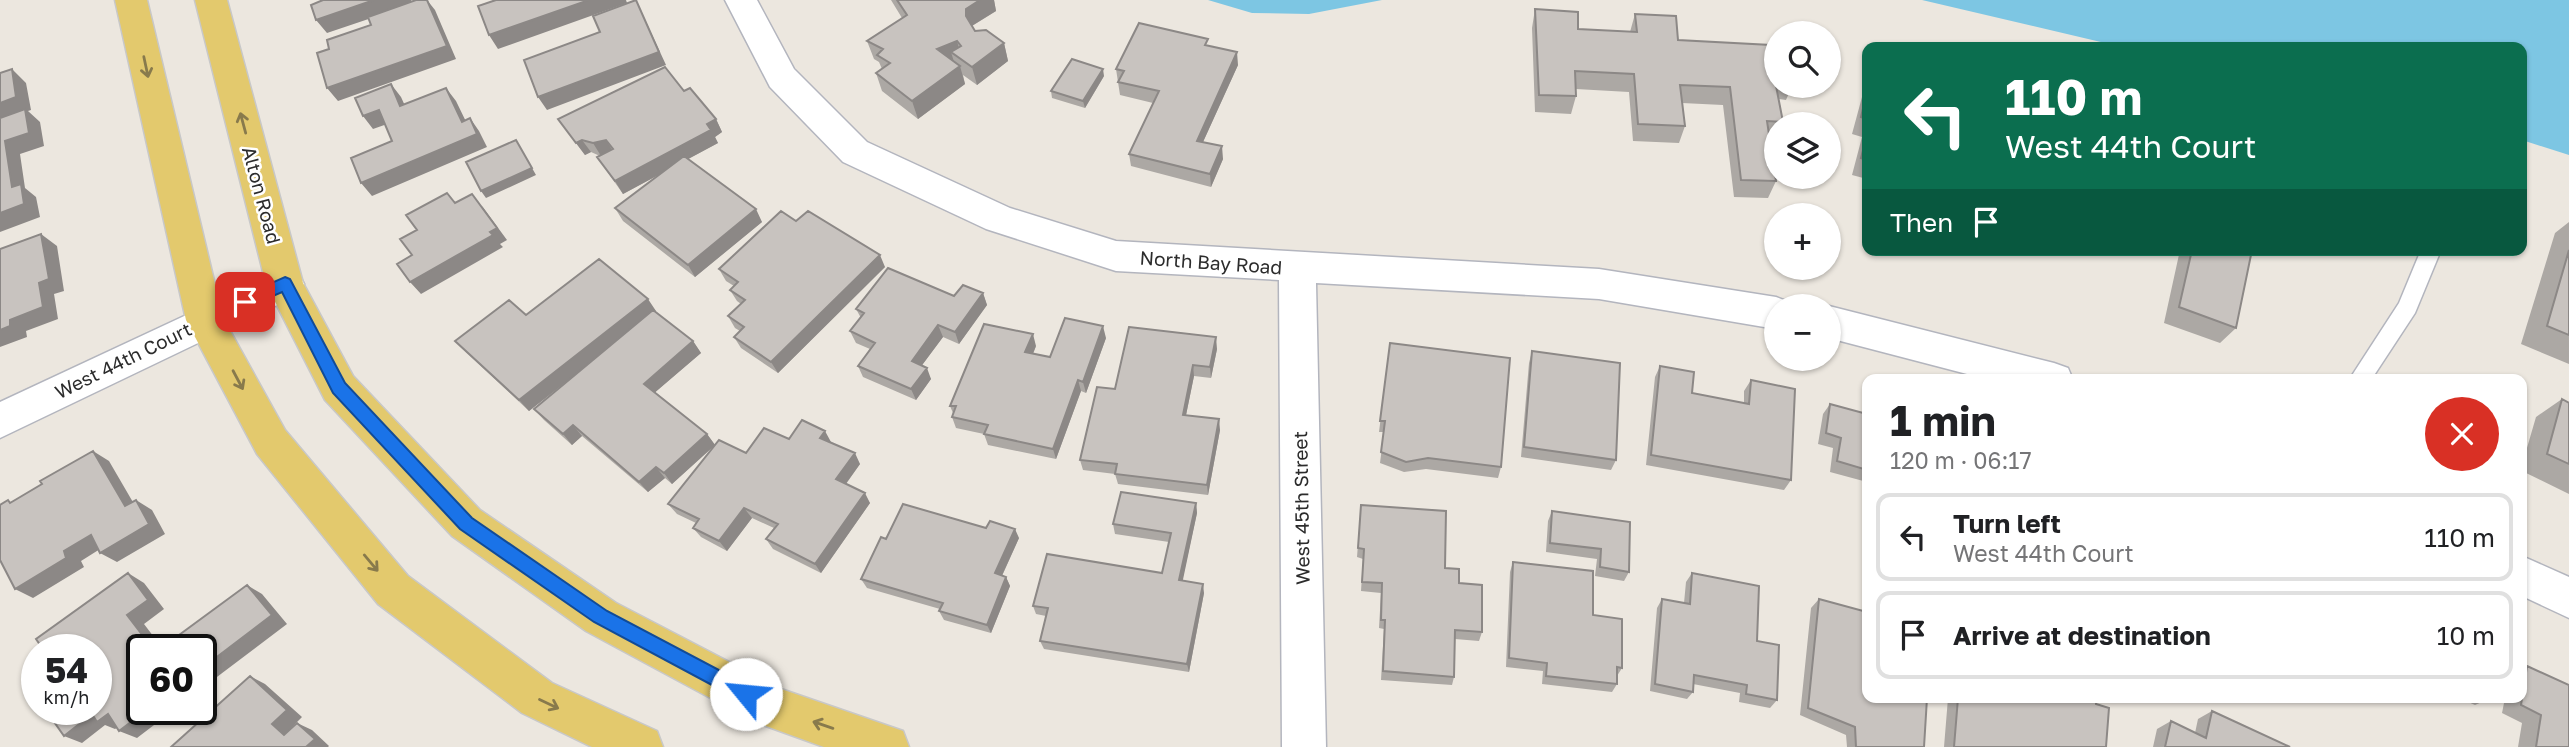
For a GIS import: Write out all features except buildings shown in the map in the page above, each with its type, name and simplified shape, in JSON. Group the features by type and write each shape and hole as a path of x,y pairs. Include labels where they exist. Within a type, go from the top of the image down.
{"main road":[{"path":"131,0 205,320 271,442 393,590 537,698 641,747"},
{"name":"Alton Road","path":"211,0 285,284 339,388 466,523 601,617 771,707 887,747"}],"street":[{"name":"North Bay Road","path":"741,0 782,78 855,152 999,219 1116,256 1599,285 1764,311"},
{"name":"West 45th Street","path":"1297,268 1304,747"},
{"name":"West 44th Court","path":"0,421 205,320 285,284"},
{"path":"1841,325 2031,374"},
{"path":"2527,577 2569,598"}],"lane":[{"path":"2363,374 2408,307 2429,256"}],"water":[{"path":"1208,0 1382,0 1309,14 1252,13"},
{"path":"1922,0 2569,0 2569,155 2527,142 2527,42 2101,42"}],"route":[{"path":"245,302 285,284 339,388 466,523 601,617 746,694"}]}
